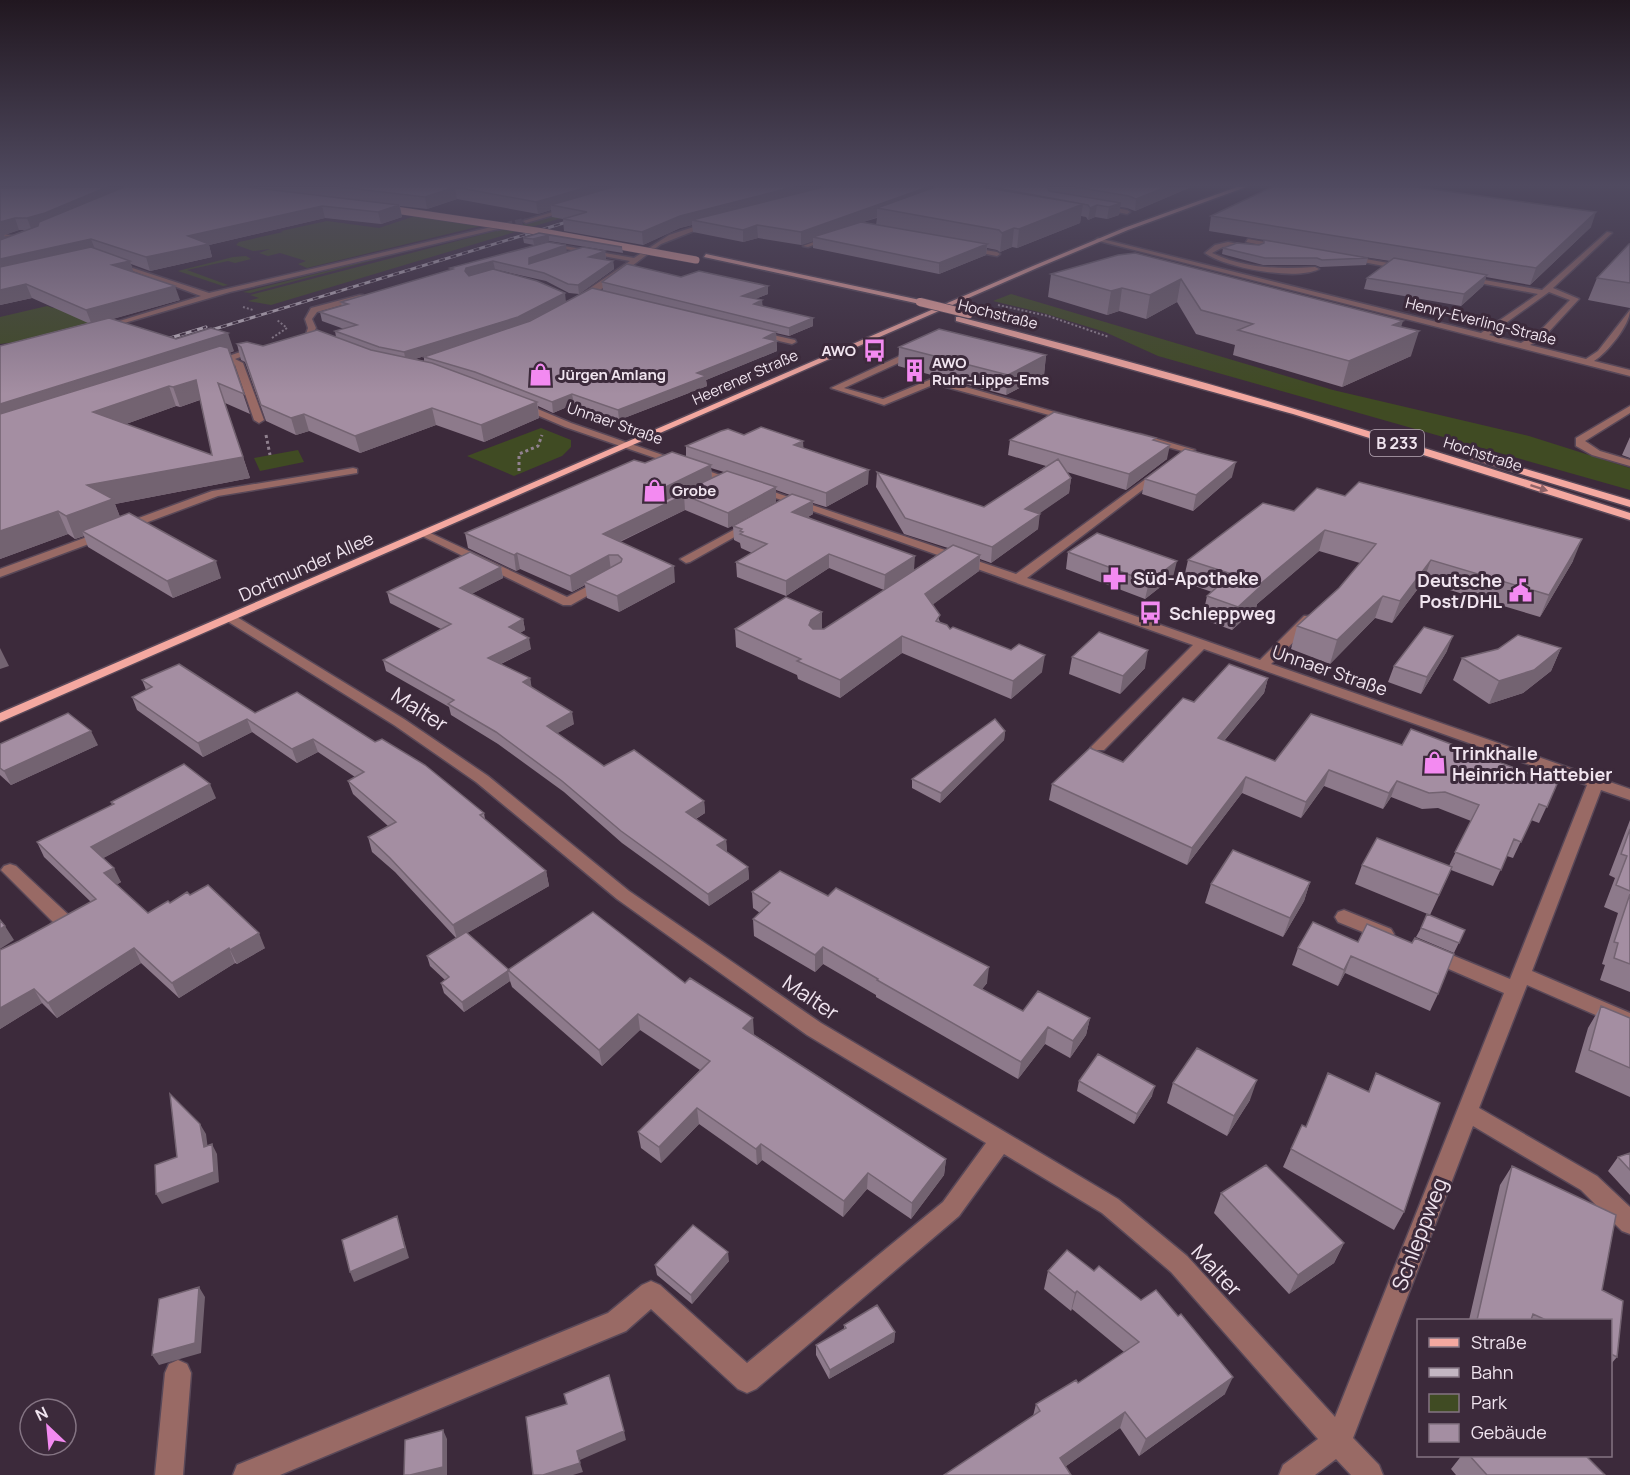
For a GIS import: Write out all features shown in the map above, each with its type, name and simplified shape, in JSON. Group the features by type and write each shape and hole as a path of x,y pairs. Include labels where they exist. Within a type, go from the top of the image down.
{"main road":[{"name":"Hochstraße","path":"673,256 909,307 1152,370 1347,427 1630,517"},
{"name":"Hochstraße","path":"705,256 920,302 1173,368 1630,504"},
{"name":"Heerener Straße","path":"626,444 1062,256"},
{"name":"Dortmunder Allee","path":"0,718 426,534 626,444"}],"street":[{"path":"96,329 207,296 376,256"},
{"path":"564,258 570,256"},
{"path":"612,256 636,260"},
{"path":"576,300 594,292 642,256"},
{"name":"Henry-Everling-Straße","path":"1143,256 1186,263"},
{"name":"Henry-Everling-Straße","path":"1159,256 1630,373"},
{"path":"1213,256 1225,263 1262,271 1312,274 1304,286 1296,289"},
{"path":"1482,336 1546,291 1584,256"},
{"path":"1339,257 1419,270"},
{"path":"106,260 216,298"},
{"path":"1453,276 1546,291 1575,299 1541,335 1523,346"},
{"path":"117,323 169,312 281,278"},
{"path":"594,292 604,295"},
{"path":"318,339 304,336 312,328 308,315 314,310 370,294"},
{"path":"1588,362 1600,353 1630,312"},
{"path":"747,331 792,342"},
{"path":"202,366 266,346"},
{"path":"922,349 836,388 884,402 934,381 1078,420"},
{"path":"226,359 239,363 259,420"},
{"name":"Unnaer Straße","path":"515,402 550,417 727,479 784,504 950,555 1630,795"},
{"path":"1630,409 1580,440 1580,444 1596,453 1630,463"},
{"path":"1018,579 1180,457 1123,432"},
{"path":"0,573 216,493 353,471"},
{"path":"707,489 727,479"},
{"path":"686,559 758,519"},
{"path":"426,534 567,602 616,576"},
{"path":"931,567 950,555"},
{"path":"1262,665 1320,608"},
{"name":"Malter","path":"232,618 399,722 482,779 623,895 814,1029 1110,1206 1179,1264 1369,1475"},
{"path":"1099,747 1202,644"},
{"name":"Schleppweg","path":"1339,1440 1596,783"},
{"path":"10,870 66,923 38,939"},
{"path":"1344,917 1397,939"},
{"path":"1419,948 1630,1022"},
{"path":"1467,1112 1589,1183 1630,1223"},
{"path":"248,1475 616,1322 651,1293 747,1380 951,1209 1001,1141"},
{"path":"169,1475 178,1373"},
{"path":"1293,1475 1339,1440"}],"path":[{"path":"519,493 519,454 538,446 550,417"}],"green space":[{"path":"246,256 251,259 235,263 228,261 187,270 228,285 223,286 178,271 233,257"},
{"path":"289,256 357,256 307,268 298,264 306,261"},
{"path":"388,256 390,256 250,293 243,292"},
{"path":"401,256 435,256 271,305 248,301 259,298 250,295"},
{"path":"1011,294 1333,390 1529,436 1630,468 1630,490 1158,356 1105,332 993,301"},
{"path":"47,306 60,307 100,323 24,341 0,344 0,317"},
{"path":"541,428 571,440 571,447 562,456 514,476 467,456"},
{"path":"298,450 304,462 260,471 254,458"}],"building":[{"path":"0,256 14,256 0,259"},
{"path":"51,256 116,256 130,261 112,265 175,286 86,310 26,284 0,290 0,267"},
{"path":"496,256 535,256 529,258 529,264 555,256 592,256 589,257 613,261 578,285 568,284 544,273 493,261 466,268 465,271 469,276 493,269 537,281 565,293 518,317 404,352 379,347 335,331 357,325 320,312 348,304 341,302 453,269 450,268"},
{"path":"904,256 957,256 939,263"},
{"path":"1115,256 1146,256 1403,321 1393,325 1419,331 1349,361 1238,330 1253,324 1201,310 1181,279 1150,295 1122,288 1111,291 1051,274"},
{"path":"1256,256 1355,256 1368,258 1322,260 1317,258 1265,258"},
{"path":"1460,256 1549,256 1536,268"},
{"path":"1618,256 1630,256 1630,283 1597,278"},
{"path":"1394,258 1487,275 1464,294 1367,278"},
{"path":"627,264 681,277 699,271 768,286 742,296 762,300 754,304 813,318 789,328 602,282"},
{"path":"592,288 776,332 764,338 777,341 697,373 706,376 618,410 572,394 552,402 475,372 424,357 530,321"},
{"path":"109,318 176,339 211,328 228,333 0,404 0,346"},
{"path":"939,329 1046,355 1008,375 899,347"},
{"path":"317,330 371,350 432,363 537,402 481,425 432,408 355,436 304,414 291,418 261,405 241,347 237,344 247,342 263,346"},
{"path":"220,346 228,348 244,394 218,383 243,457 87,485 113,499 66,516 58,511 0,531 0,414","holes":["196,380 212,455 93,412 169,386 173,387"]},
{"path":"1054,412 1156,438 1153,440 1170,445 1129,474 1010,440"},
{"path":"761,427 803,441 794,445 869,470 826,493 686,446 728,429 744,435"},
{"path":"1185,449 1236,462 1196,495 1145,479"},
{"path":"672,452 711,465 651,494 649,500 652,502 661,502 727,471 776,487 728,513 684,495 603,534 674,566 617,596 584,582 621,562 622,559 618,555 609,555 570,576 465,533 634,460 645,463"},
{"path":"1058,459 1071,478 1025,509 1040,514 992,547 905,518 877,472 984,507"},
{"path":"1359,482 1582,539 1549,595 1431,560 1400,601 1383,596 1337,640 1297,626 1339,588 1376,544 1325,530 1259,585 1261,586 1238,607 1207,596 1232,574 1188,560 1263,503 1294,511 1317,488 1345,496"},
{"path":"792,494 813,501 792,512 915,556 885,575 829,554 786,581 736,562 767,544 740,534 743,532 740,531 742,529 733,526"},
{"path":"129,513 216,561 167,581 82,531"},
{"path":"1097,533 1177,561 1149,582 1068,552"},
{"path":"953,545 980,555 925,594 940,615 936,621 947,625 950,629 953,627 1011,650 1019,644 1045,655 1013,681 902,636 840,680 797,661 801,659 735,629 786,597 822,612 811,620 809,625 813,629 824,629"},
{"path":"470,552 501,567 460,588 523,619 509,627 529,638 488,658 530,678 523,682 572,712 547,726 604,766 634,750 704,801 686,812 726,840 717,845 748,867 708,894 621,831 562,781 496,732 448,704 454,700 383,660 451,624 387,592"},
{"path":"1424,627 1453,636 1427,677 1394,666"},
{"path":"1099,632 1148,650 1123,676 1072,657"},
{"path":"1518,635 1561,648 1534,670 1499,681 1462,658 1498,649"},
{"path":"179,664 255,713 297,692 375,742 382,739 425,765 484,813 480,815 546,871 453,925 368,837 396,822 348,781 364,772 313,739 292,749 247,719 198,743 132,697 152,687 142,680"},
{"path":"1229,664 1268,678 1218,738 1275,761 1311,714 1402,745 1411,729 1557,784 1547,807 1539,804 1521,842 1514,839 1501,870 1455,852 1479,805 1445,792 1429,793 1397,781 1389,793 1329,770 1306,802 1246,777 1192,848 1052,784 1090,748 1123,762 1183,698 1194,702"},
{"path":"68,713 91,731 4,771 0,768 0,744"},
{"path":"995,719 1005,731 941,793 912,779"},
{"path":"184,764 210,784 91,847 114,868 104,873 148,913 187,892 190,895 208,885 259,933 230,950 229,948 172,983 134,948 48,1003 34,989 0,1008 0,950 96,899 37,842 114,804 111,802"},
{"path":"1630,829 1630,891 1616,885 1627,856 1621,854"},
{"path":"1377,838 1452,867 1439,895 1362,865"},
{"path":"1233,850 1310,882 1290,918 1211,884"},
{"path":"780,871 828,896 836,888 989,967 974,985 1023,1011 1038,991 1090,1018 1073,1041 1048,1027 1021,1062 823,947 815,955 753,919 770,903 752,892"},
{"path":"1630,894 1630,964 1614,958 1618,943 1614,942"},
{"path":"593,912 685,983 690,978 753,1018 743,1028 946,1159 912,1203 868,1173 844,1201 761,1144 756,1149 697,1108 659,1147 638,1132 710,1061 638,1014 599,1050 508,970"},
{"path":"1427,914 1465,930 1459,943 1421,928"},
{"path":"1313,922 1358,942 1367,924 1412,943 1415,938 1454,954 1438,994 1351,956 1344,970 1298,948"},
{"path":"466,932 509,970 462,1002 441,983 449,977 427,956"},
{"path":"1601,1006 1630,1018 1630,1068 1589,1050"},
{"path":"1197,1048 1257,1080 1234,1116 1173,1083"},
{"path":"1098,1054 1155,1086 1137,1114 1079,1081"},
{"path":"1328,1073 1369,1092 1376,1073 1440,1103 1404,1212 1291,1149 1302,1125 1306,1127"},
{"path":"170,1094 200,1124 204,1147 212,1144 214,1172 156,1194 155,1165 177,1157"},
{"path":"1630,1153 1630,1170 1618,1157"},
{"path":"1266,1165 1344,1243 1298,1275 1221,1193"},
{"path":"1512,1166 1616,1215 1602,1290 1623,1301 1617,1357 1612,1354 1612,1319 1544,1319 1533,1314 1531,1319 1477,1319"},
{"path":"397,1216 405,1248 350,1272 342,1240"},
{"path":"693,1225 728,1252 691,1295 655,1265"},
{"path":"1067,1250 1094,1271 1099,1266 1141,1300 1156,1290 1178,1316 1181,1314 1233,1377 1146,1439 1125,1412 1060,1458 1071,1475 944,1475 1040,1411 1036,1404 1076,1380 1078,1383 1139,1342 1077,1291 1075,1293 1048,1271"},
{"path":"199,1287 195,1343 152,1355 159,1299"},
{"path":"877,1305 895,1332 830,1370 816,1345 846,1328 844,1325"},
{"path":"609,1375 624,1431 577,1451 580,1463 543,1475 533,1475 526,1417 567,1404 564,1394"},
{"path":"443,1430 443,1467 404,1475 405,1440"},
{"path":"1471,1457 1587,1457 1605,1475 1487,1475"}],"railway":[{"path":"198,334 455,256"},
{"path":"157,342 206,327"}],"place":[{"name":"AWO","path":"874,350"},
{"name":"AWO Ruhr-Lippe-Ems","path":"914,371"},
{"name":"Jürgen Amlang","path":"540,374"},
{"name":"Grobe","path":"654,490"},
{"name":"Süd-Apotheke","path":"1115,578"},
{"name":"Deutsche Post/DHL","path":"1520,590"},
{"name":"Schleppweg","path":"1151,613"},
{"name":"Trinkhalle Heinrich Hattebier","path":"1434,763"}]}
